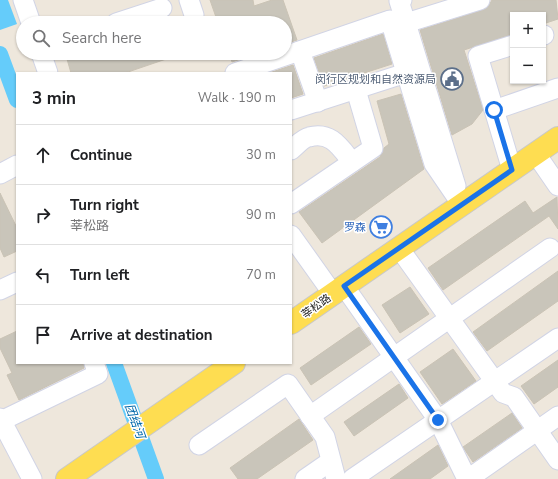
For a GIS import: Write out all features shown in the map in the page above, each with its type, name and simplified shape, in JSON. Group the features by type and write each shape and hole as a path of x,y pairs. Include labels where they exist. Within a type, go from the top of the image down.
{"main road":[{"name":"莘松路","path":"292,322 558,138"},
{"path":"67,479 233,364"}],"street":[{"path":"24,0 29,16"},
{"path":"402,0 399,1 462,205"},
{"path":"406,23 480,0"},
{"path":"137,16 162,8"},
{"path":"292,54 390,20 434,164 462,205"},
{"path":"510,46 478,56 512,170"},
{"path":"300,51 318,102"},
{"path":"43,60 48,72"},
{"path":"238,72 273,60"},
{"path":"292,110 406,73"},
{"path":"494,110 558,88"},
{"path":"292,203 373,148 356,90"},
{"path":"292,149 309,137 328,136 338,144 352,162"},
{"path":"536,154 558,186"},
{"path":"0,174 16,166"},
{"path":"292,236 394,357 438,420 468,479 558,416"},
{"path":"399,248 494,382 503,393 514,397 558,460"},
{"path":"310,416 550,248"},
{"path":"0,290 16,282"},
{"path":"352,479 558,338"},
{"path":"32,479 1,419 98,374 94,364"},
{"path":"199,445 288,384 325,437 336,479"},
{"path":"305,479 331,461"}],"water":[{"path":"0,0 8,0 16,24 0,30"}],"building":[{"path":"210,0 253,0 254,6 272,0 283,0 289,16 216,16"},
{"name":"闵行区规划和自然资源局","path":"492,0 556,0 558,19 546,23 546,12 510,12 510,35 464,50 483,110 472,124 452,135 420,30 483,10 488,7"},
{"path":"292,26 297,40 292,42"},
{"path":"383,34 392,64 324,86 314,58"},
{"path":"67,60 163,60 128,72 71,72"},
{"path":"293,65 303,94 292,98 292,72 272,72"},
{"path":"401,94 424,169 322,243 299,212 380,157 384,148 389,144 377,101"},
{"path":"0,193 16,226 16,251 4,257 0,248"},
{"path":"557,197 558,229 549,216 443,290 428,268 525,201 533,213"},
{"path":"558,271 558,301 487,351 473,332"},
{"path":"410,287 429,314 400,333 382,305"},
{"path":"359,327 371,344 311,385 300,368"},
{"path":"16,331 16,364 83,364 84,368 19,400 7,375 12,373 0,348 0,339"},
{"path":"453,349 476,381 442,404 420,372"},
{"path":"558,360 558,387 534,404 521,386"},
{"path":"399,384 408,398 354,436 344,422"},
{"path":"512,413 522,428 473,462 463,447"},
{"path":"299,419 313,440 257,479 238,479 230,468"},
{"path":"438,445 448,466 430,479 390,479"}],"waterway":[{"name":"团结河","path":"0,54 16,97"},
{"name":"团结河","path":"114,364 156,479"}],"place":[{"name":"闵行区规划和自然资源局","path":"452,79"},
{"name":"罗森","path":"381,227"}],"route":[{"path":"438,420 344,286 512,170 494,110"}]}
